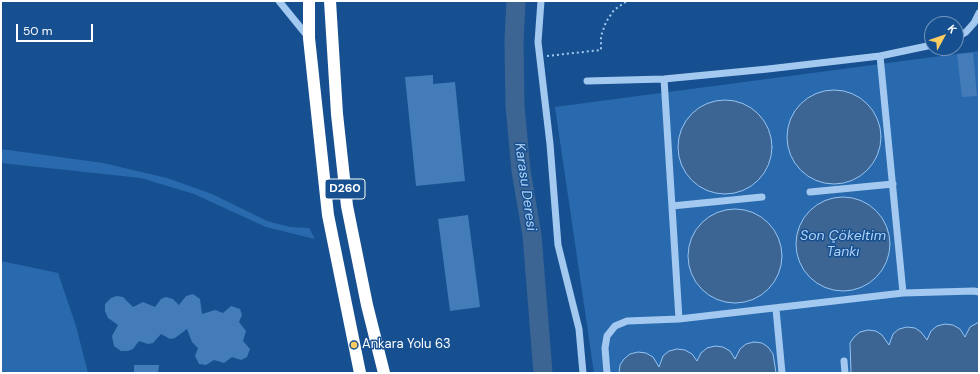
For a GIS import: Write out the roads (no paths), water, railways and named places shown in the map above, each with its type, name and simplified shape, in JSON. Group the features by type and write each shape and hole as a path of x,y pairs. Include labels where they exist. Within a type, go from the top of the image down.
{"highway":[{"name":"D260","path":"309,1 309,38 328,215 360,373"},
{"name":"D260","path":"330,1 337,114 347,206 367,305 384,373"}],"lane":[{"path":"279,1 309,38"},
{"path":"541,1 538,42 550,144 558,245 579,329 582,373"},
{"path":"964,32 970,27 979,13"},
{"path":"587,81 664,79 880,56 924,47"},
{"path":"880,56 903,293"},
{"path":"664,79 679,319"},
{"path":"810,192 892,184"},
{"path":"672,206 762,197"},
{"path":"607,373 605,342 607,336 615,326 627,321 679,319 776,310 903,293 979,292"},
{"path":"776,310 782,373"},
{"path":"844,361 845,373"}],"water":[{"path":"834,90 852,94 867,104 877,119 881,137 877,155 867,170 852,180 834,184 816,180 801,170 791,155 787,137 791,119 801,104 816,94"},
{"path":"725,100 743,104 758,114 768,129 772,147 768,165 758,180 743,190 725,194 707,190 692,180 682,165 678,147 682,129 692,114 707,104"},
{"name":"Son Çökeltim Tankı","path":"843,197 861,201 876,211 886,226 890,244 886,262 876,277 861,287 843,291 825,287 810,277 800,262 796,244 800,226 810,211 825,201"},
{"name":"Son Çökeltim Tankı","path":"735,209 753,213 768,223 778,238 782,256 778,274 768,289 753,299 735,303 717,299 702,289 692,274 688,256 692,238 702,223 717,213"},
{"path":"979,322 979,373 851,373 850,343 860,332 868,330 876,331 882,335 889,345 893,334 899,329 907,327 915,328 921,332 927,340 931,331 937,326 945,324 953,325 960,329 965,337 970,327"},
{"path":"754,342 762,343 768,347 773,354 776,373 619,373 620,365 624,359 630,354 638,352 646,353 653,357 659,367 663,356 669,351 677,349 685,350 692,354 697,361 701,353 707,348 715,346 723,347 730,351 735,359 740,349 746,344"}],"waterway":[{"name":"Karasu Deresi","path":"516,1 514,41 515,106 521,171 532,235 543,373"}],"place":[{"name":"Ankara Yolu 63","path":"354,345"}]}
